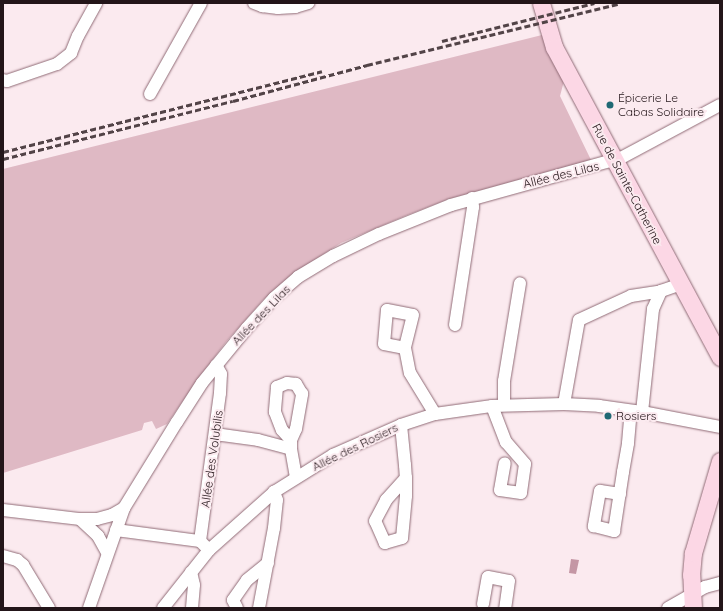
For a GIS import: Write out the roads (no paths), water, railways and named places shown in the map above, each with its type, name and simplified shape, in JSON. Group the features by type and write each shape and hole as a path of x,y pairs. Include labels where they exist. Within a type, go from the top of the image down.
{"street":[{"path":"3,80 7,81 57,64 71,53 78,36 96,3"},
{"path":"150,94 200,3"},
{"path":"254,3 278,8 308,3"},
{"name":"Rue de Sainte-Catherine","path":"541,5 554,47 720,357"},
{"name":"Allée des Lilas","path":"89,608 107,552 124,508 176,422 216,364 274,298 298,277 333,256 379,234 472,198 615,160 720,105"},
{"path":"455,325 473,207 472,198"},
{"path":"505,463 500,490 521,493 526,464 506,442 498,405 504,381 520,283"},
{"path":"564,404 579,320 631,296 661,291 682,284"},
{"path":"620,494 653,309 661,291"},
{"path":"405,348 410,373 435,414"},
{"name":"Allée des Volubilis","path":"200,541 215,434 221,374 216,364"},
{"name":"Allée des Rosiers","path":"163,608 209,550 274,492 296,476 333,455 401,424 435,414 498,405 564,404 599,406 636,411 720,427"},
{"path":"401,424 406,478 402,538 385,543 375,521 386,500 406,478"},
{"path":"215,434 291,444 296,476"},
{"path":"692,601 693,553 720,461"},
{"path":"260,608 277,500 274,492"},
{"path":"3,510 80,519 105,517 124,508"},
{"path":"80,519 98,536 107,552"},
{"path":"116,530 200,541 209,550"},
{"path":"3,556 17,560 23,565 48,608"},
{"path":"237,608 233,600 247,580 268,563"},
{"path":"191,572 194,585 192,608"},
{"path":"483,604 488,577 509,581 505,608"},
{"path":"668,608 692,601 705,587 720,583"}],"railway":[{"path":"442,41 594,3"},
{"path":"3,159 233,101 367,65 621,3"},
{"path":"3,152 322,71"}],"place":[{"name":"Épicerie Le Cabas Solidaire","path":"610,105"},
{"name":"Rosiers","path":"608,416"}]}
